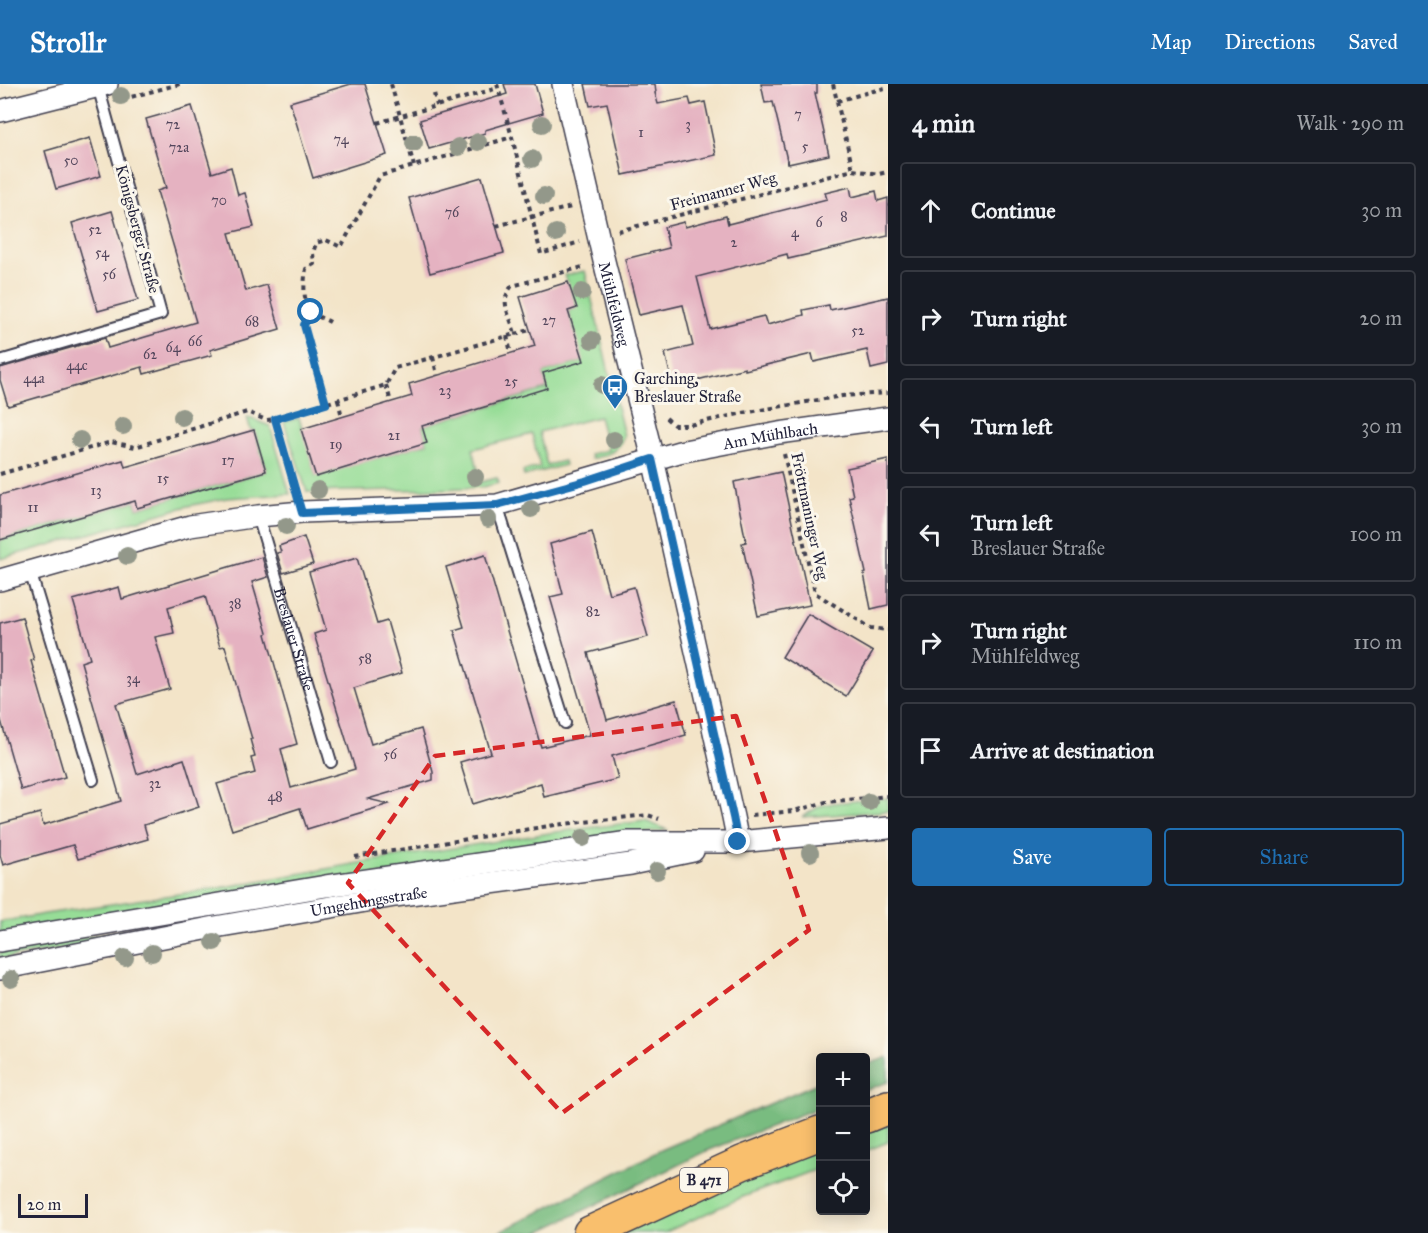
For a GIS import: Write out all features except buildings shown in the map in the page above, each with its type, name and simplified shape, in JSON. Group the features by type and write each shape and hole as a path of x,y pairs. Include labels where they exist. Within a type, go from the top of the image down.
{"main road":[{"path":"870,1114 888,1107"},
{"name":"B 471","path":"590,1233 742,1163 816,1135"}],"street":[{"name":"Mühlfeldweg","path":"563,84 598,237 597,263 652,459 738,842"},
{"path":"0,111 103,92"},
{"name":"Am Mühlbach","path":"652,459 779,433 888,418"},
{"path":"0,580 190,526 258,516 497,505 585,481 652,459"},
{"name":"Umgehungsstraße","path":"0,941 326,886 629,842 738,842 888,828"},
{"name":"Umgehungsstraße","path":"0,969 215,927 383,898 631,864 738,842"}],"lane":[{"name":"Königsberger Straße","path":"0,361 161,314 103,92"},
{"path":"497,505 565,723"},
{"name":"Breslauer Straße","path":"258,516 331,762"},
{"path":"30,571 93,780"}],"path":[{"path":"103,92 180,84"},
{"path":"391,84 414,166"},
{"path":"834,84 853,170"},
{"path":"377,123 497,86 541,254 584,241 597,263 512,286 504,301 515,334"},
{"path":"837,101 888,87"},
{"path":"434,94 437,106"},
{"path":"330,322 311,312 307,305 304,279 306,269 314,264 313,253 316,243 326,240 341,247 380,176 512,137"},
{"name":"Freimanner Weg","path":"598,237 853,170 879,174 888,172"},
{"path":"496,226 591,202"},
{"path":"311,312 304,325 326,404"},
{"path":"391,402 386,385 395,368 530,330"},
{"path":"507,336 511,353"},
{"path":"433,357 437,375"},
{"path":"0,474 111,442 135,447 248,412 266,420 275,419 386,385"},
{"path":"662,413 674,425 689,425 842,396 888,393"},
{"path":"338,400 342,417"},
{"path":"275,419 302,513"},
{"name":"Fröttmaninger Weg","path":"779,433 815,594 871,628 888,630"}],"highlighted area":[{"path":"736,716 809,930 562,1113 348,883 435,756"}],"green space":[{"path":"585,271 624,436 615,450 591,459 590,454 608,450 599,417 539,432 547,465 564,461 565,465 524,476 523,471 540,467 532,434 473,449 481,482 497,478 499,483 483,487 442,489 307,492 284,422 299,418 316,476 427,443 422,426 547,389 543,373 583,361 568,311 576,308 565,275"},
{"path":"247,417 270,426 290,494 227,498 188,506 0,559 0,540 135,501 137,508 266,471 254,430 251,431"},
{"path":"888,798 888,811 802,817 820,806"},
{"path":"645,821 667,830 560,845 0,938 0,922 556,832"},
{"path":"621,852 622,855 0,959 0,952 300,899"},
{"path":"888,1057 888,1082 870,1089 870,1064"},
{"path":"816,1084 816,1109 707,1151 537,1233 498,1233 661,1150"},
{"path":"888,1123 888,1142 870,1149 870,1130"},
{"path":"816,1149 816,1170 740,1198 664,1233 620,1233"}],"place":[{"name":"Garching, Breslauer Straße","path":"615,410"}],"route":[{"path":"311,312 304,325 326,404 275,419 302,513 497,505 585,481 652,459 738,842"}]}
